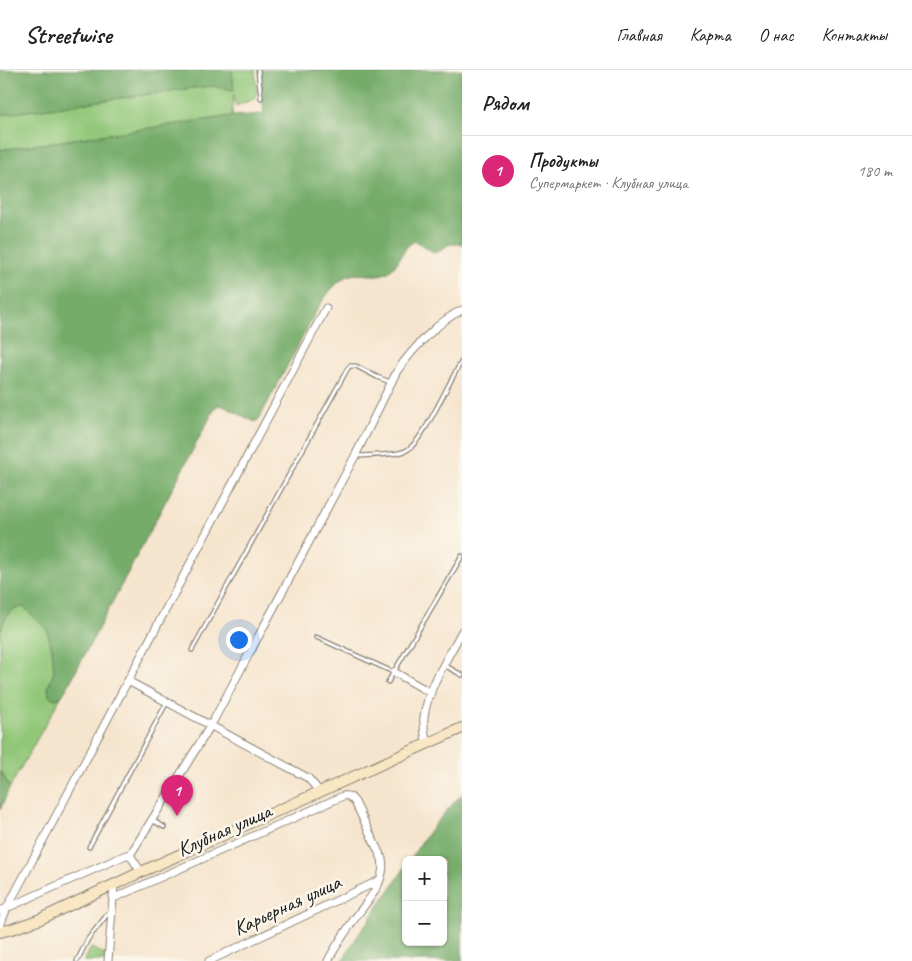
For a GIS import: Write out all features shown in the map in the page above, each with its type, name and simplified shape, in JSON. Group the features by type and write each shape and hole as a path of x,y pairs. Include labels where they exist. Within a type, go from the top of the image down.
{"main road":[{"path":"0,932 38,920 462,728"}],"street":[{"path":"0,925 3,910 128,681 326,308"},
{"path":"3,910 130,855 211,725 355,456 391,382 404,361 418,346 445,321 462,310"},
{"path":"427,745 424,732 424,718 430,693 462,631"},
{"path":"394,672 430,693"},
{"path":"128,681 308,778 320,792"},
{"name":"Клубная улица","path":"114,898 348,795 355,802 382,859 383,866 380,880"},
{"path":"130,855 141,872"},
{"path":"328,961 380,880"},
{"name":"Карьерная улица","path":"210,961 380,880"},
{"path":"108,961 114,885"}],"lane":[{"path":"258,70 261,98"},
{"path":"355,456 404,452 415,444 462,361"},
{"path":"192,650 348,368 356,366 391,382"},
{"path":"388,682 462,556"},
{"path":"316,637 394,672"},
{"path":"444,665 462,675"},
{"path":"89,847 167,701"},
{"path":"152,820 164,827"},
{"path":"77,961 88,939 112,909"}],"green space":[{"path":"0,70 232,70 234,90 213,86 0,115"},
{"path":"232,70 255,70 257,92 254,99 236,106 234,94 232,116 0,150 0,115 213,86 234,90"},
{"path":"260,70 462,70 462,201 460,203 462,244 450,244 435,253 415,241 407,247 396,265 388,272 377,275 354,274 344,278 329,292 318,308 259,419 255,422 221,405 216,406 67,688 61,697 55,699 49,696 48,688 54,672 52,648 47,630 24,607 10,612 5,619 0,633 0,150 232,116 264,114"},
{"path":"17,607 24,607 47,630 52,648 54,672 48,688 55,699 61,697 10,787 0,771 0,633 6,618"},
{"path":"0,771 10,787 0,810"},
{"path":"462,794 462,961 342,961 402,872 402,946 447,946 447,856 413,856 440,819"},
{"path":"91,948 105,954 105,961 84,961"}],"place":[{"name":"Продукты","path":"177,816"}]}
